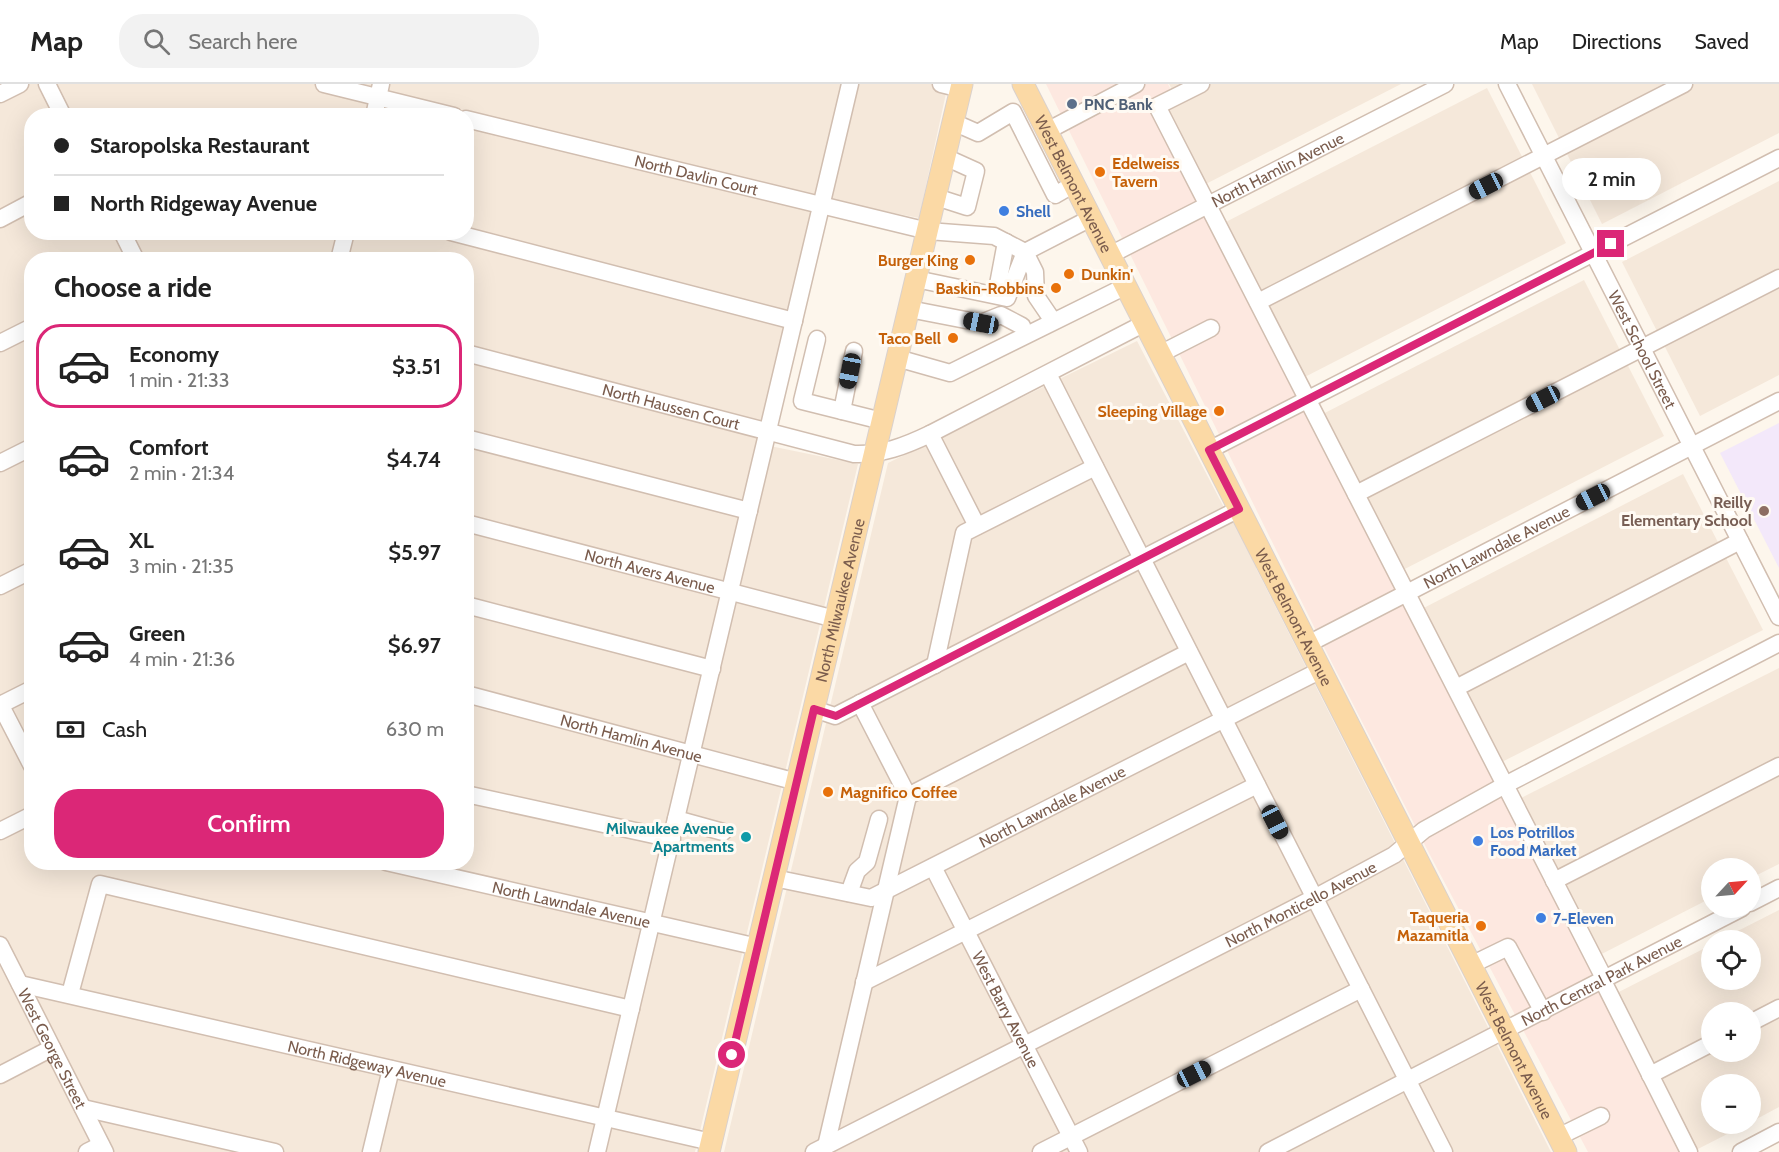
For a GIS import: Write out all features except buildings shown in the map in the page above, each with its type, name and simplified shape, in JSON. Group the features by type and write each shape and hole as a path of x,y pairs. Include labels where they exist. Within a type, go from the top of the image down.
{"main road":[{"name":"West Belmont Avenue","path":"1023,84 1562,1144"},
{"name":"North Milwaukee Avenue","path":"710,1147 936,197 953,123 955,86"}],"street":[{"path":"0,94 20,84"},
{"path":"47,84 59,108"},
{"path":"324,84 380,91 430,108"},
{"path":"1047,131 1136,84"},
{"path":"1202,84 1158,106 1554,880 1689,1152"},
{"name":"North Hamlin Avenue","path":"1110,255 1445,84"},
{"name":"West School Street","path":"1507,84 1779,617"},
{"path":"1258,302 1684,84"},
{"path":"597,1152 822,205 848,85"},
{"path":"376,108 380,91"},
{"path":"953,123 978,133 1013,112 1054,195 1074,184"},
{"name":"North Davlin Court","path":"474,121 928,231 994,236 1025,252"},
{"path":"936,197 968,207 976,171 945,158"},
{"path":"1209,450 1779,158"},
{"path":"0,219 24,206"},
{"path":"1002,297 1025,252 1091,218"},
{"path":"474,238 794,321"},
{"path":"1006,242 1002,297 1024,331"},
{"path":"1025,252 1035,272 1036,296 1053,321"},
{"path":"1356,494 1779,278"},
{"path":"916,279 1002,297"},
{"path":"897,358 950,373 1024,331 1053,321 1126,286"},
{"path":"909,309 981,323 1001,315 1024,331"},
{"path":"875,454 902,447 930,434 1145,323"},
{"path":"1160,354 1211,328"},
{"path":"0,343 24,331"},
{"path":"817,339 802,401 882,421"},
{"path":"842,411 854,351"},
{"name":"North Haussen Court","path":"474,355 854,454 875,454"},
{"path":"1048,374 1444,1152"},
{"name":"North Lawndale Avenue","path":"1308,644 1779,402"},
{"path":"930,434 977,526"},
{"path":"474,440 749,511"},
{"path":"0,463 24,451"},
{"path":"935,664 964,533 1095,467"},
{"path":"814,709 836,716 1239,509"},
{"name":"North Avers Avenue","path":"474,525 836,619"},
{"path":"1456,688 1740,541"},
{"path":"0,586 24,574"},
{"path":"474,607 712,669"},
{"name":"North Monticello Avenue","path":"820,1149 1314,898 1394,855 1408,842 1505,785 1779,643"},
{"path":"908,796 1189,652"},
{"name":"North Lawndale Avenue","path":"774,878 871,898 1321,670"},
{"path":"24,693 0,705 24,751"},
{"name":"North Hamlin Avenue","path":"474,696 797,783"},
{"path":"820,1149 864,982 908,796 860,703"},
{"path":"1554,880 1779,766"},
{"path":"864,982 1257,785"},
{"path":"474,796 672,839"},
{"path":"0,831 24,819"},
{"path":"676,819 723,832"},
{"path":"849,893 856,871 867,862 879,819"},
{"name":"West Barry Avenue","path":"933,867 1075,1144"},
{"name":"North Lawndale Avenue","path":"421,870 758,947"},
{"path":"70,994 100,884 631,1009"},
{"path":"1761,897 1779,888"},
{"name":"North Central Park Avenue","path":"1268,1152 1723,918"},
{"path":"1471,965 1508,947 1543,1012"},
{"name":"West George Street","path":"1,950 83,1108 98,1150"},
{"name":"North Ridgeway Avenue","path":"20,984 606,1118 710,1147"},
{"path":"1041,1152 1075,1144 1360,989"},
{"path":"1761,1017 1779,1008"},
{"path":"0,1074 52,1048"},
{"path":"1650,1075 1701,1049"},
{"path":"371,1152 390,1069"},
{"path":"83,1108 224,1146 275,1152"},
{"path":"1562,1144 1601,1116"},
{"path":"1741,1152 1779,1132"}],"shaded area":[{"path":"0,84 948,84 919,218 828,200 770,446 858,464 695,1152 0,1152"},
{"path":"1046,84 1168,84 1172,92 1155,101 1687,1152 1588,1152 1430,855 1327,653"},
{"path":"1169,84 1401,84 1200,187 1158,106 1176,97"},
{"path":"1532,84 1779,84 1779,133 1602,224"},
{"path":"1487,88 1566,243 1297,381 1218,226"},
{"path":"1779,181 1779,375 1700,416 1622,262"},
{"path":"1584,280 1664,436 1395,574 1315,418"},
{"path":"1137,341 1231,521 1236,520 1262,564 1256,568 1551,1152 724,1152 888,463"},
{"name":"Reilly Elementary School","path":"1779,423 1779,568 1720,453"},
{"path":"1683,474 1763,630 1492,767 1414,613"},
{"path":"1779,668 1779,864 1761,873 1761,858 1701,858 1701,903 1590,960 1513,802"},
{"path":"1779,910 1779,1107 1761,1117 1761,1074 1701,1074 1701,1134 1727,1134 1692,1152 1609,997 1701,950 1701,990 1761,990 1761,930 1740,930"}],"place":[{"name":"PNC Bank","path":"1072,104"},
{"name":"Edelweiss Tavern","path":"1100,172"},
{"name":"Shell","path":"1004,211"},
{"name":"Burger King","path":"970,260"},
{"name":"Dunkin'","path":"1069,274"},
{"name":"Baskin-Robbins","path":"1056,288"},
{"name":"Taco Bell","path":"953,338"},
{"name":"Sleeping Village","path":"1219,411"},
{"name":"Reilly Elementary School","path":"1764,511"},
{"name":"Magnifico Coffee","path":"828,792"},
{"name":"Milwaukee Avenue Apartments","path":"746,837"},
{"name":"Los Potrillos Food Market","path":"1478,841"},
{"name":"7-Eleven","path":"1541,918"},
{"name":"Taqueria Mazamitla","path":"1481,926"}],"route":[{"path":"732,1055 814,709 836,716 1239,509 1209,450 1611,244"}]}
